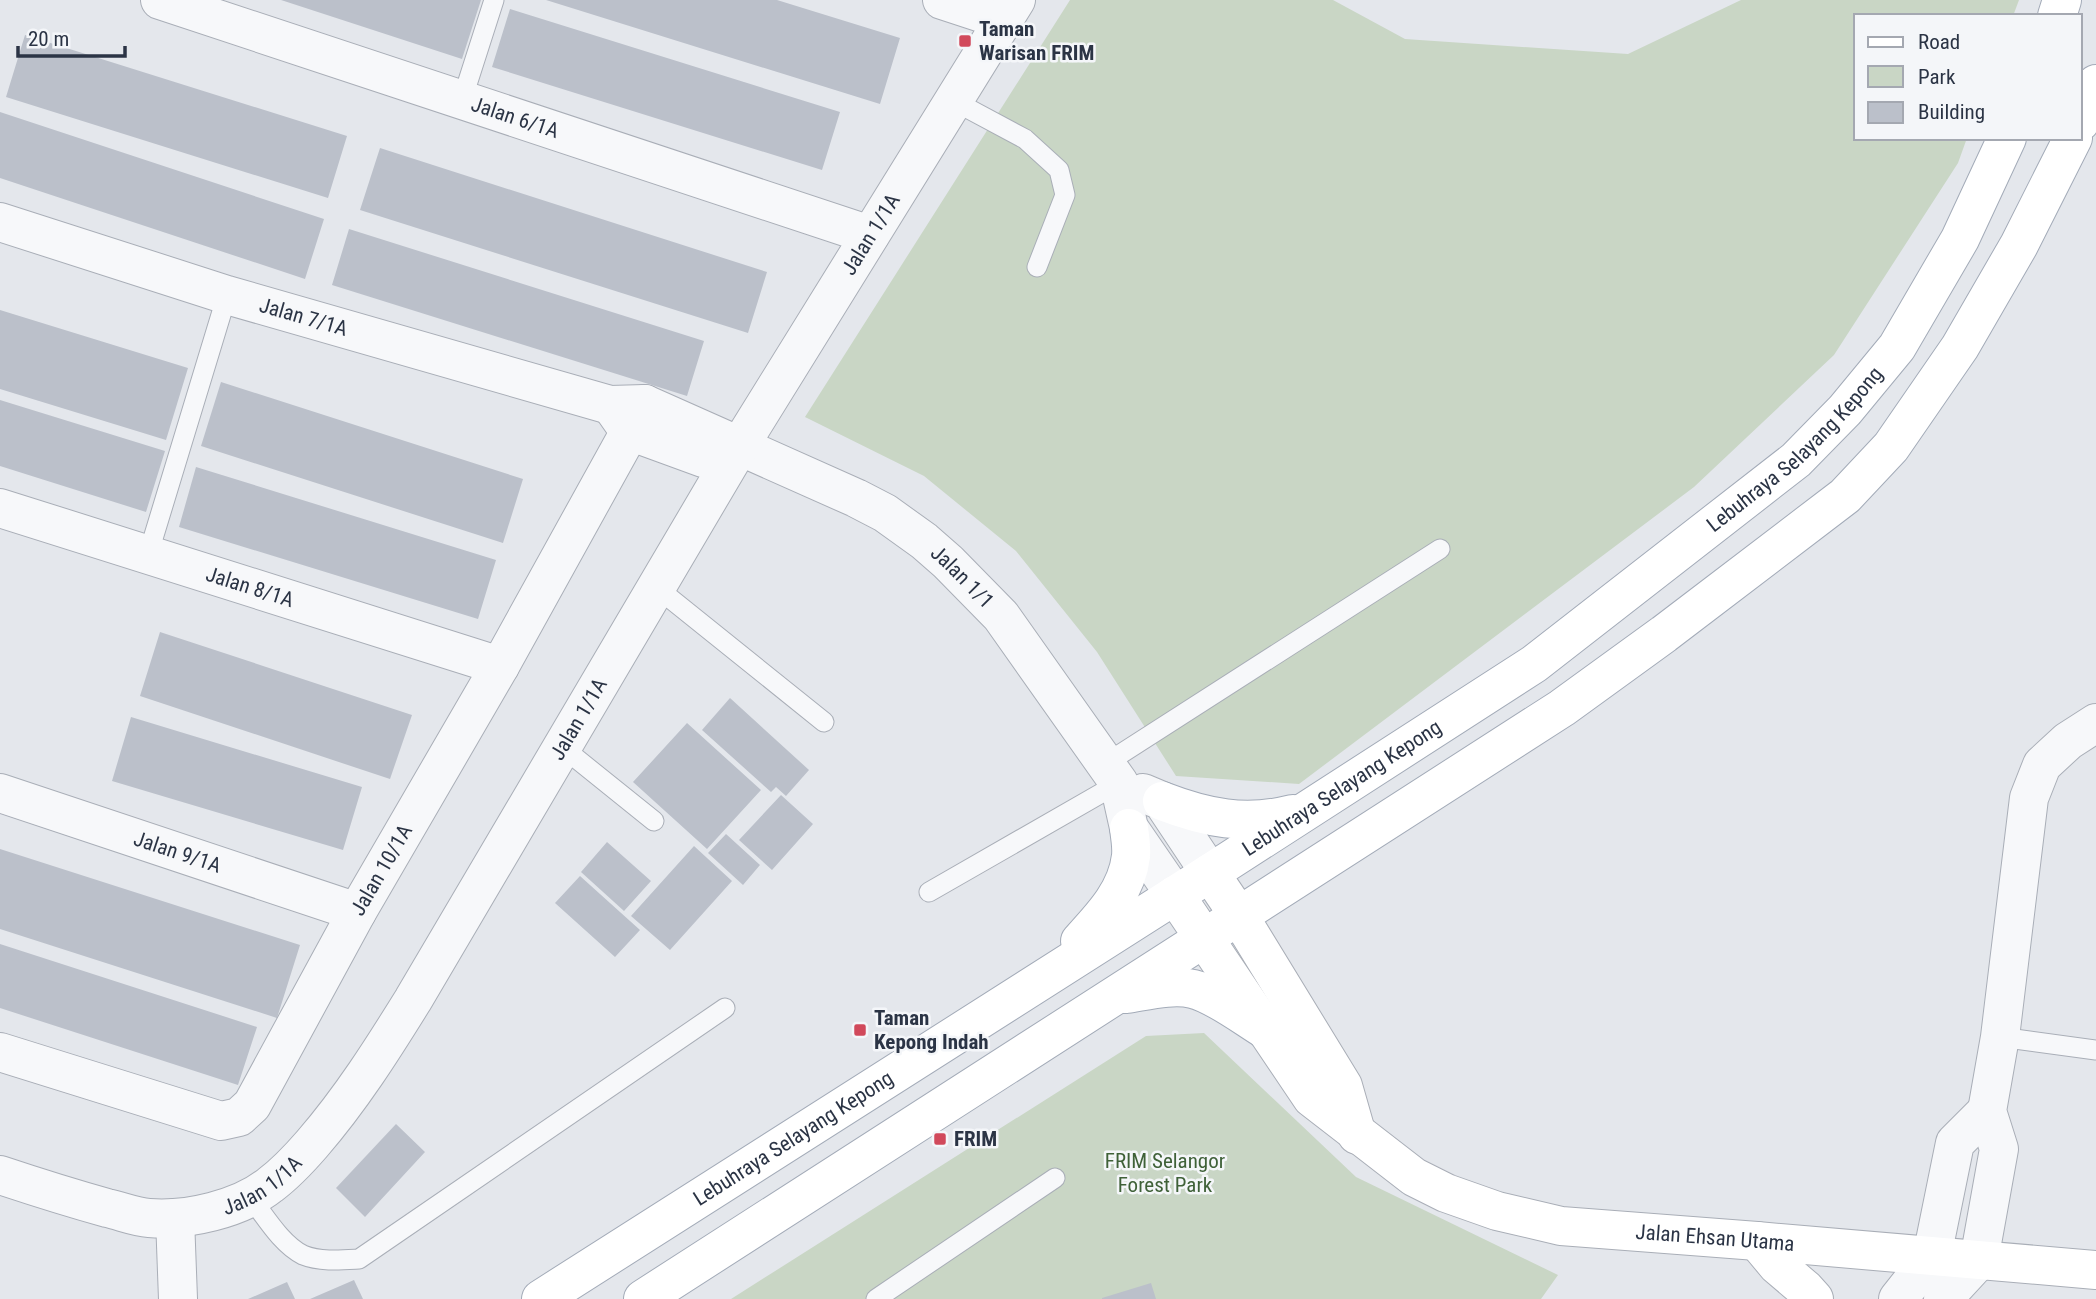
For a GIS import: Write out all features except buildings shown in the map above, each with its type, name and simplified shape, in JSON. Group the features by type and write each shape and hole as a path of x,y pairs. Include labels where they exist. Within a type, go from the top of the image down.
{"main road":[{"path":"2082,117 2096,84"},
{"name":"Lebuhraya Selayang Kepong","path":"541,1299 1534,664 1796,460 1845,410 1897,347 1960,239 2006,140"},
{"path":"643,1299 1562,708 1845,496 1891,447 1960,347 2019,245 2072,140"},
{"path":"1162,801 1220,819 1280,817 1309,809"},
{"path":"1048,975 1104,915 1116,898 1131,855 1129,828"},
{"path":"1210,873 1343,1086 1357,1135"},
{"name":"Jalan 1/1","path":"1175,895 1205,938"},
{"name":"Jalan Ehsan Utama","path":"1205,938 1312,1098 1414,1177 1446,1193 1497,1211 1561,1226 2096,1270"},
{"path":"1116,995 1167,988 1191,988 1210,995 1266,1030"},
{"path":"1757,1241 1777,1265 1814,1299"}],"street":[{"name":"Jalan 6/1A","path":"160,0 870,235"},
{"path":"942,0 1009,10"},
{"name":"Jalan 1/1A","path":"2,1178 146,1218 204,1214 269,1187 292,1166 334,1118 371,1068 739,447 1009,10"},
{"name":"Jalan 7/1A","path":"0,222 227,295 628,413 703,458 739,447"},
{"name":"Jalan 10/1A","path":"0,1052 221,1121 239,1117 252,1105 357,912 500,666 628,413"},
{"name":"Jalan 1/1","path":"739,447 884,513 940,555 1001,616 1112,774 1129,828 1175,895"},
{"name":"Jalan 8/1A","path":"0,508 500,666"},
{"path":"1943,1299 1979,1260 1999,1149 1987,1111 2000,1037 2029,799 2042,765 2068,741 2096,723"},
{"path":"1112,774 1162,801 1210,873"},
{"name":"Jalan 9/1A","path":"0,793 357,912"},
{"path":"1898,1299 1932,1256 1955,1143 1987,1111"},
{"path":"175,1218 178,1299"}],"lane":[{"path":"462,100 494,0"},
{"path":"954,101 1025,139 1059,170 1065,194 1037,267"},
{"path":"148,555 227,295"},
{"path":"929,892 1112,774 1440,549"},
{"path":"656,587 824,722"},
{"path":"562,747 654,821"},
{"path":"250,1197 287,1244 304,1256 359,1259 725,1008"},
{"path":"2000,1037 2096,1050"},
{"path":"876,1299 1055,1178"}],"green space":[{"path":"1070,0 1333,0 1405,39 1628,54 1741,0 2019,0 2014,14 1854,14 1854,140 1966,140 1958,163 1834,355 1694,487 1299,784 1176,776 1097,652 1016,551 924,476 805,417"},
{"name":"FRIM Selangor Forest Park","path":"1204,1033 1356,1177 1558,1275 1541,1299 731,1299 1146,1036"}],"place":[{"name":"Taman Warisan FRIM","path":"965,41"},
{"name":"Taman Kepong Indah","path":"860,1030"},
{"name":"FRIM","path":"940,1139"}]}
